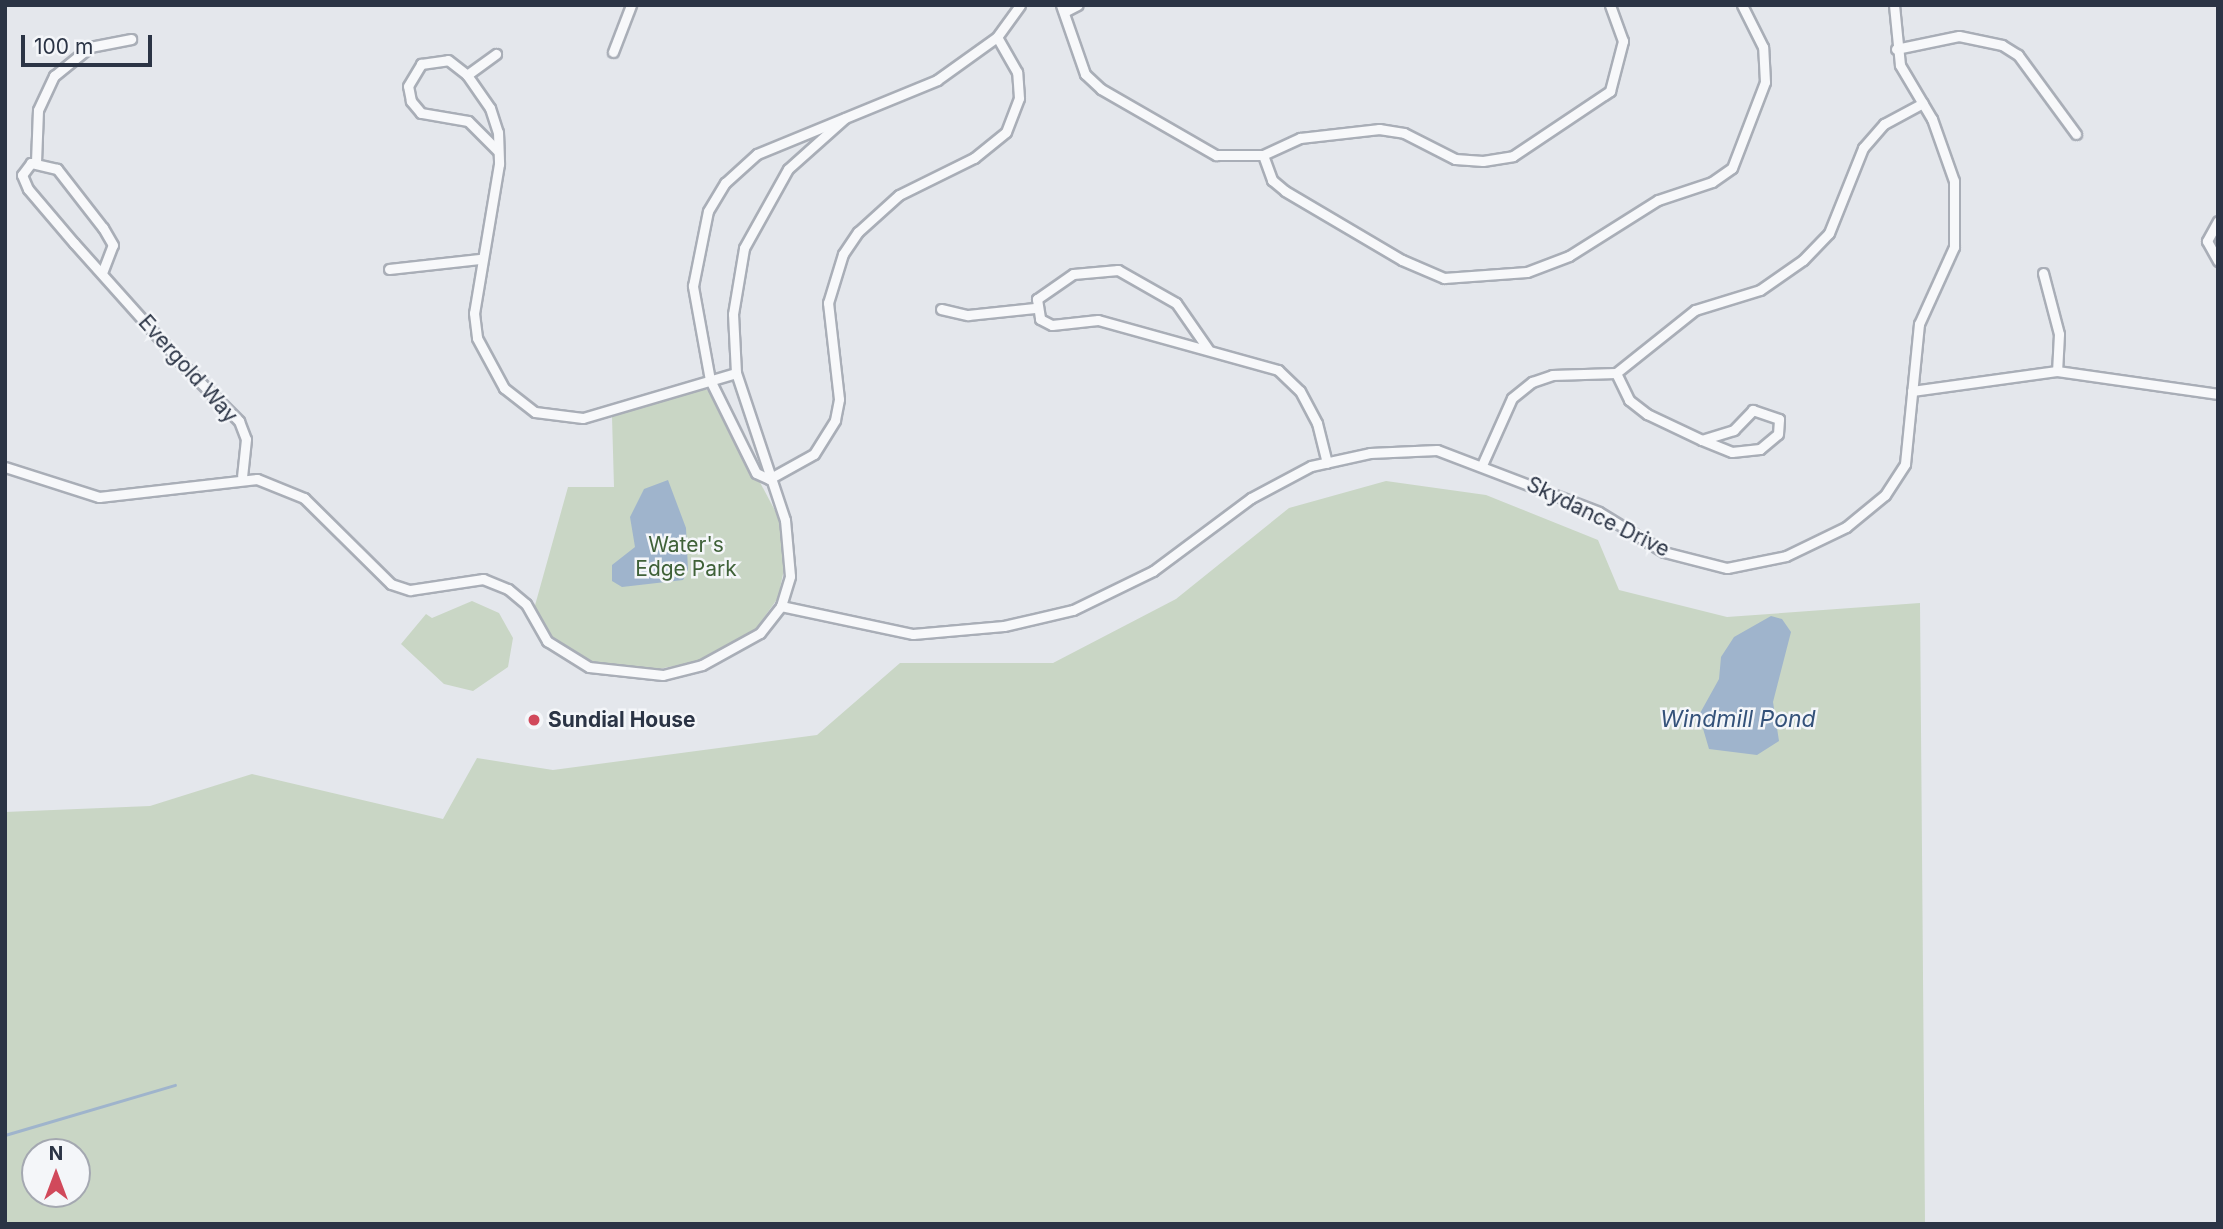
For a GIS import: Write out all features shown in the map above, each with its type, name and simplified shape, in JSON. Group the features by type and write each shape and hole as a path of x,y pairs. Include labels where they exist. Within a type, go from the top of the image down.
{"street":[{"path":"613,52 631,5"},
{"path":"769,479 751,463 710,380 693,286 708,211 725,183 757,154 937,80 997,37 1020,5"},
{"path":"1079,5 1064,8 1085,74 1101,89 1216,155 1263,155 1300,138 1379,129 1404,133 1455,159 1513,156 1610,91 1623,41 1610,5"},
{"path":"1263,155 1272,180 1284,191 1402,260 1444,278 1527,272 1569,256 1658,200 1704,186 1732,168 1765,82 1763,47 1742,5"},
{"name":"Skydance Drive","path":"781,607 913,634 1004,626 1073,610 1153,571 1251,498 1327,463 1370,453 1437,450 1599,512 1664,552 1727,568 1786,556 1846,527 1885,495 1905,464 1919,324 1954,247 1954,181 1923,103 1896,49 1894,5"},
{"path":"1896,49 1959,36 2002,45 2018,55 2076,134"},
{"path":"769,479 814,454 835,420 828,303 843,254 858,232 899,195 975,158 1006,132 1019,97 1017,72 997,37"},
{"path":"102,274 113,245 57,169 36,162 38,110 54,76 90,47 131,39"},
{"path":"467,75 496,54"},
{"path":"498,151 468,121 421,113 411,102 408,86 421,64 448,60 467,75 490,108 498,151 479,259 477,338 504,388 535,412 583,418 736,373"},
{"path":"1482,465 1512,398 1532,382 1552,375 1616,373 1695,310 1760,290 1803,260 1829,233 1863,148 1884,124 1923,103"},
{"path":"5,467 99,497 242,476 304,498 391,584 410,590 483,579 526,604 547,641 565,657 627,674 663,675 733,652 781,607 791,546 736,373 735,288 755,222 788,169 845,118"},
{"name":"Evergold Way","path":"36,162 24,167 28,189 102,274 230,408 246,439 242,476"},
{"path":"2218,221 2207,241 2218,261"},
{"path":"388,269 479,259"},
{"path":"941,309 968,315 1035,308 1053,283 1118,270 1176,303 1208,349"},
{"path":"2043,273 2059,334 2057,371"},
{"path":"1035,308 1052,326 1098,320 1189,349 1208,349 1278,370 1317,423 1327,463"},
{"path":"1912,391 2057,371 2218,394"},
{"path":"1616,373 1629,400 1702,440 1732,452 1760,449 1778,434 1779,419 1753,410 1734,430 1702,440"}],"green space":[{"name":"Water's Edge Park","path":"701,388 712,392 780,520 787,555 778,598 755,630 700,661 643,672 579,659 555,642 534,609 568,487 614,487 612,417"},
{"path":"1386,481 1486,495 1598,540 1619,590 1727,617 1920,603 1925,1224 5,1224 5,812 150,806 252,774 443,819 477,758 553,770 817,735 900,663 1053,663 1176,599 1289,508"},
{"path":"472,601 499,613 513,638 508,667 473,691 444,684 401,644 426,614 432,618"}],"water":[{"path":"668,480 686,528 688,570 683,580 622,587 612,581 612,565 635,547 630,517 644,489"},
{"name":"Windmill Pond","path":"1771,616 1782,619 1791,632 1773,702 1779,741 1757,755 1709,749 1699,715 1719,679 1721,657 1734,637"}],"waterway":[{"path":"5,1135 175,1085"}],"place":[{"name":"Sundial House","path":"534,720"}]}
